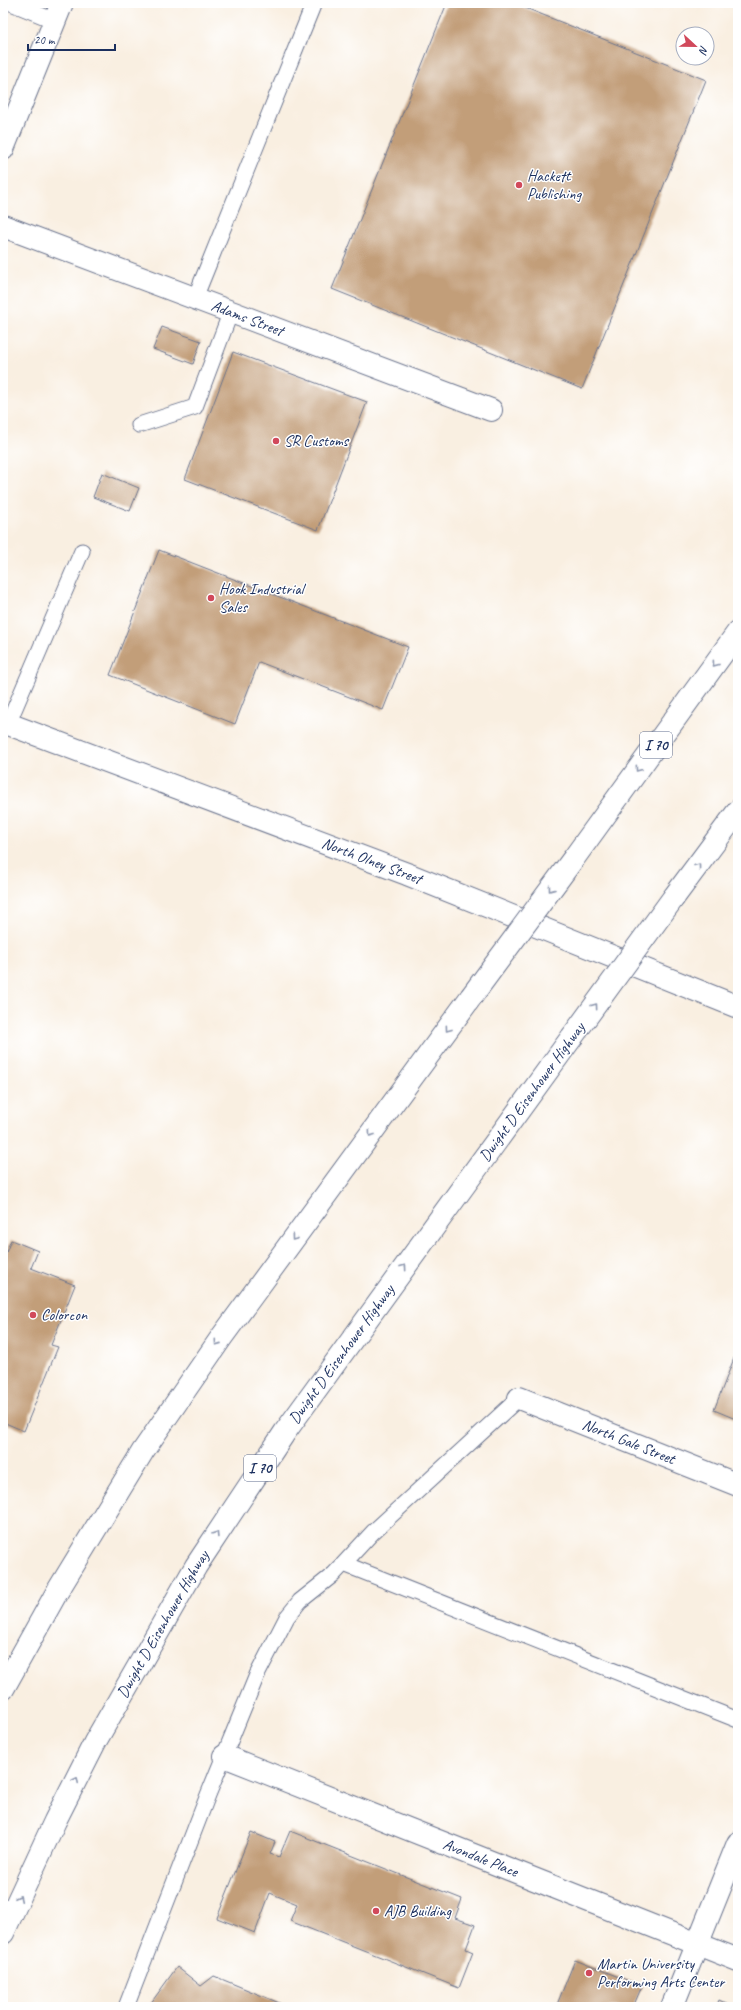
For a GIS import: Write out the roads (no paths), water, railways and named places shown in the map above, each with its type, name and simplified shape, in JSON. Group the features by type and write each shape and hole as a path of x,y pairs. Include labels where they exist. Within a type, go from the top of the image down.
{"main road":[{"path":"3,149 58,12"},
{"name":"Adams Street","path":"3,226 232,311 491,410"},
{"name":"I 70","path":"3,1689 57,1592 147,1446 221,1338 574,858 738,632"},
{"name":"North Olney Street","path":"6,723 407,874 738,1007"},
{"name":"Dwight D Eisenhower Highway","path":"3,1933 55,1821 95,1742 196,1566 285,1432 674,897 738,812"},
{"name":"North Gale Street","path":"519,1398 738,1484"},
{"name":"Avondale Place","path":"224,1756 738,1960"},
{"path":"672,2007 738,1843"}],"lane":[{"path":"11,3 58,12"},
{"path":"196,298 314,3"},
{"path":"139,425 195,407 232,311"},
{"path":"6,723 82,551"},
{"path":"126,2007 257,1675 287,1617 300,1601 334,1574 373,1532 519,1398"},
{"path":"344,1564 738,1720"}],"place":[{"name":"Hackett Publishing","path":"519,185"},
{"name":"SR Customs","path":"276,441"},
{"name":"Hook Industrial Sales","path":"211,598"},
{"name":"Colorcon","path":"33,1315"},
{"name":"AJB Building","path":"376,1911"},
{"name":"Martin University Performing Arts Center","path":"589,1973"}]}
